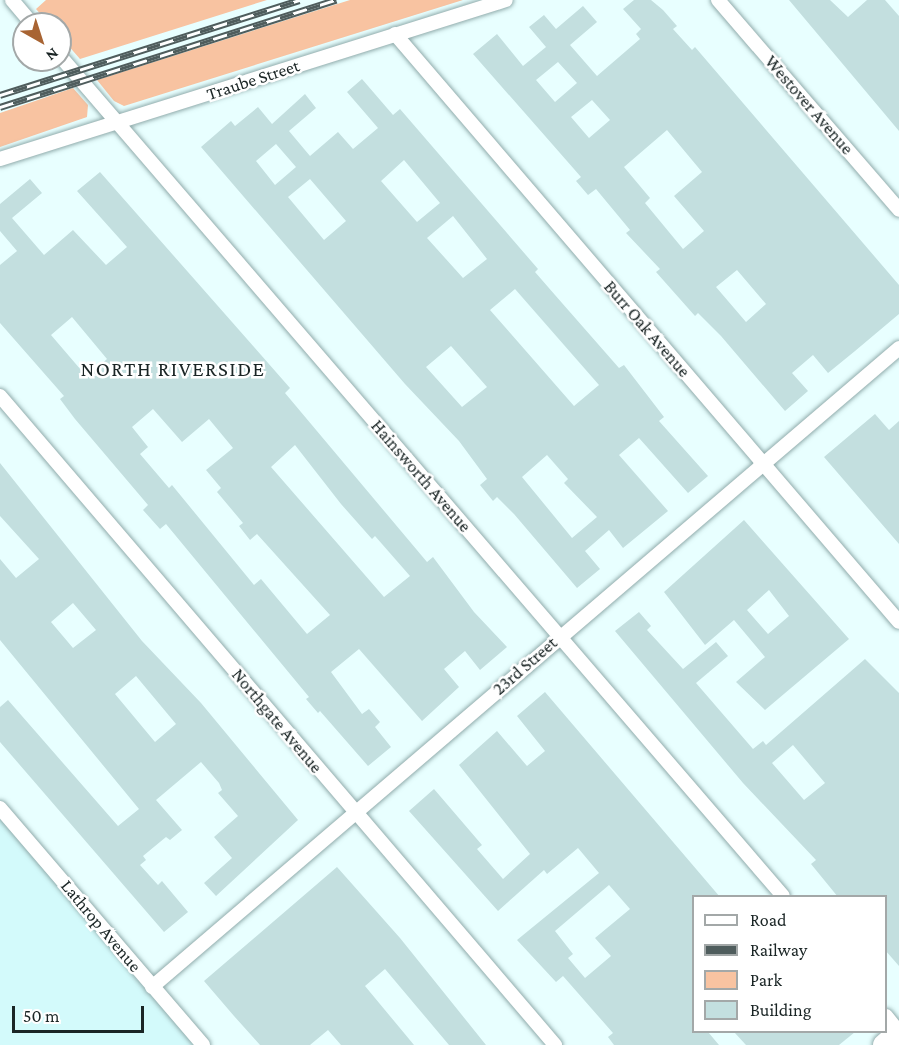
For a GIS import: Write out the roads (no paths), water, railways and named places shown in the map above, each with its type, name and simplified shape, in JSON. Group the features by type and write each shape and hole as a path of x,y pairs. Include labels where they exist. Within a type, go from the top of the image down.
{"main road":[{"path":"884,1045 899,1032"}],"street":[{"path":"12,0 22,12"},
{"name":"Traube Street","path":"0,159 506,0"},
{"name":"Westover Avenue","path":"718,0 899,210"},
{"name":"Burr Oak Avenue","path":"395,34 899,622"},
{"name":"Hainsworth Avenue","path":"72,70 781,895"},
{"name":"23rd Street","path":"152,987 559,636 899,348"},
{"name":"Northgate Avenue","path":"0,396 555,1045"},
{"name":"Lathrop Avenue","path":"0,808 203,1045"},
{"path":"887,1018 899,1032"}],"railway":[{"path":"0,95 299,0"},
{"path":"0,107 336,0"}],"district":[{"name":"NORTH RIVERSIDE","path":"173,369"}]}
